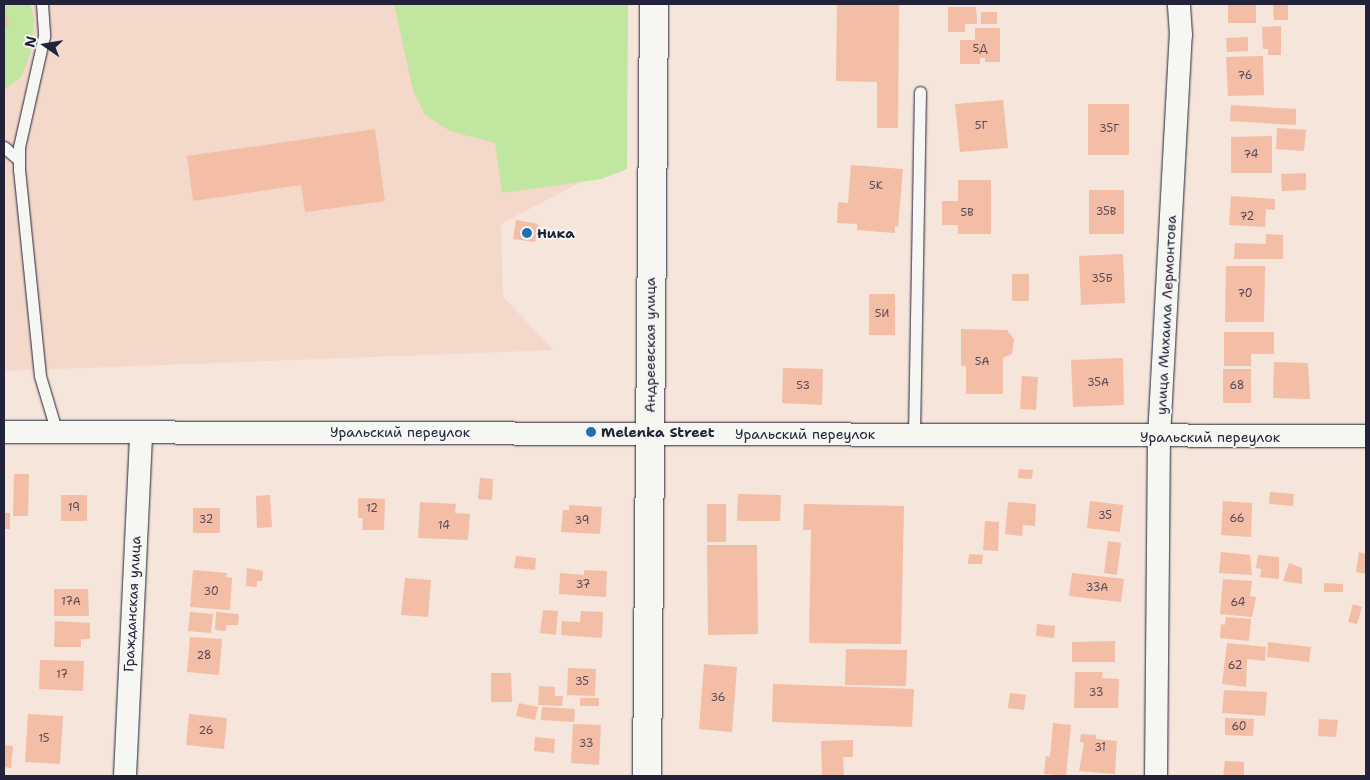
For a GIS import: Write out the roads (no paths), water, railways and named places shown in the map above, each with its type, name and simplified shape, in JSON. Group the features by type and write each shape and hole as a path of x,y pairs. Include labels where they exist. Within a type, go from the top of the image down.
{"street":[{"name":"Андреевская улица","path":"647,776 654,4"},
{"name":"улица Михаила Лермонтова","path":"1156,776 1159,438 1181,35 1180,4"},
{"name":"Уральский переулок","path":"4,432 649,433 1159,438 1366,436"},
{"name":"Гражданская улица","path":"125,776 141,432"}],"lane":[{"path":"42,4 44,36 19,147 19,160 40,376 57,433"},
{"path":"914,435 920,92"},
{"path":"4,147 19,160"}],"place":[{"name":"Ника","path":"527,233"},
{"name":"Melenka Street","path":"591,432"}]}
